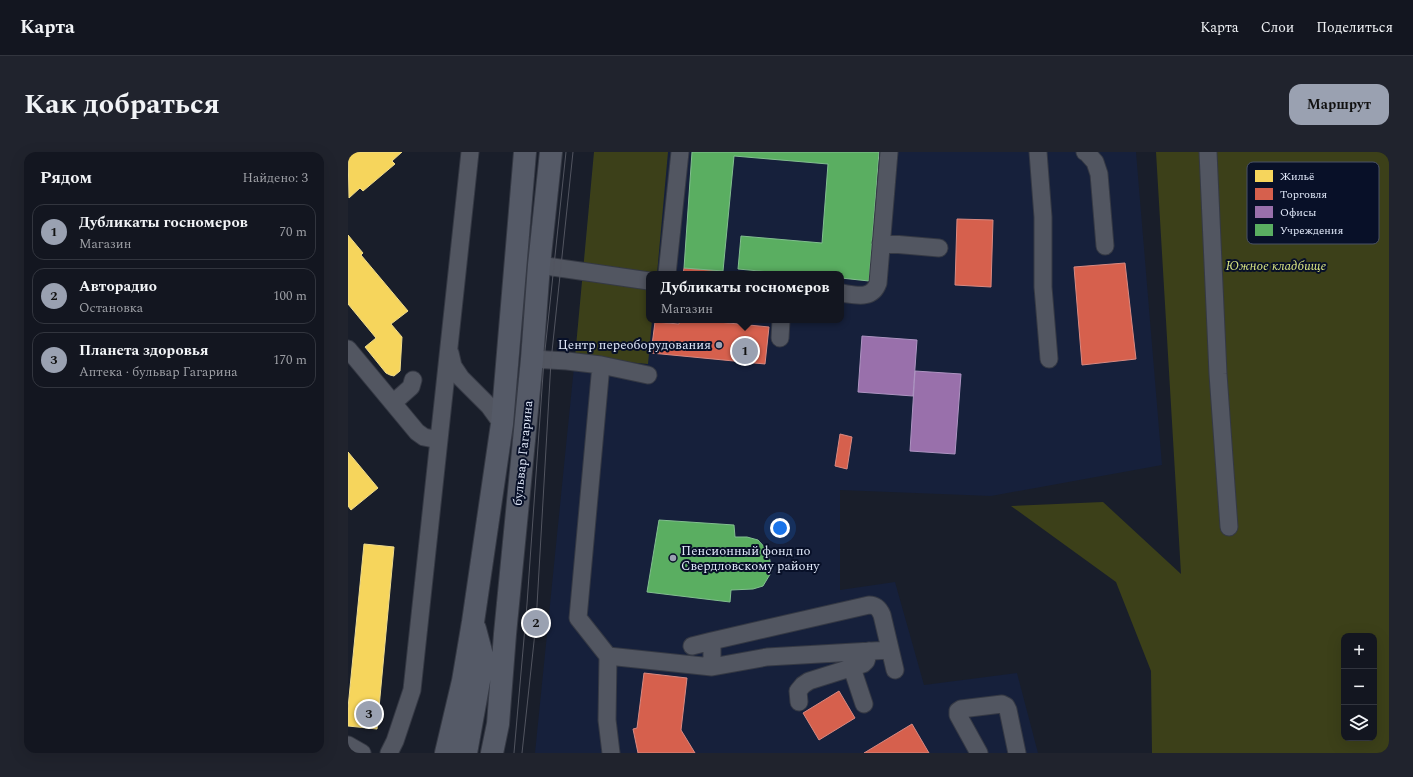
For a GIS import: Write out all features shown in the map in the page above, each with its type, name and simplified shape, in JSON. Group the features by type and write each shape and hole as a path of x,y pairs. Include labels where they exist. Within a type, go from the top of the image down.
{"main road":[{"name":"бульвар Гагарина","path":"446,753 473,622 502,424 514,262 525,152"},
{"name":"бульвар Гагарина","path":"492,753 498,724 505,634 532,359 539,265 551,152"},
{"path":"514,262 539,265"},
{"path":"508,358 532,359"},
{"name":"бульвар Гагарина","path":"466,753 483,660 473,622"}],"street":[{"path":"389,753 395,742 412,690 470,152"},
{"path":"667,271 680,152"},
{"path":"844,294 870,294 875,290 878,283 889,152"},
{"path":"1038,152 1043,217 1043,287 1049,359"},
{"path":"1085,152 1095,162 1099,174 1105,246"},
{"path":"1208,152 1218,374 1228,527"},
{"path":"882,243 939,248"},
{"path":"539,265 646,281"},
{"path":"780,338 781,323"},
{"path":"449,347 453,366 461,378 489,406 502,424"},
{"path":"348,349 417,432 424,437 439,440"},
{"path":"532,359 567,361 648,375"},
{"path":"601,366 578,618 608,656 607,720 611,753"},
{"path":"393,403 411,387 413,380"},
{"path":"692,646 869,605 875,605 882,615 895,670"},
{"path":"712,641 712,668"},
{"path":"608,656 712,668 767,657 890,650"},
{"path":"799,702 798,691 803,685 809,681 863,664 866,661 869,651"},
{"path":"852,668 864,704"},
{"path":"979,753 958,715 958,711 960,709 1002,704 1006,706 1008,710 1017,753"},
{"path":"348,745 362,753"}],"shaded area":[{"path":"594,152 1136,152 1162,465 991,496 840,490 840,590 895,582 924,685 1017,673 1038,753 535,753"}],"green space":[{"path":"594,152 668,152 657,271 646,271 646,323 652,323 648,364 575,357"},
{"name":"Южное кладбище","path":"1156,152 1389,152 1389,753 1152,753 1151,671 1116,582 1011,506 1103,502 1181,574"}],"building: Жильё":[{"path":"348,152 402,152 392,161 395,164 363,191 360,188 349,198"},
{"path":"348,235 363,253 361,255 408,311 391,324 402,337 400,371 394,376 386,373 365,347 376,338 348,304"},
{"path":"348,452 378,488 351,510 348,506"},
{"path":"364,544 394,547 377,729 348,726 348,708"}],"building: Торговля":[{"path":"957,219 993,220 991,287 955,285"},
{"path":"1125,263 1136,359 1082,365 1074,267"},
{"path":"684,268 723,271 684,271"},
{"path":"655,323 728,323 769,327 765,364 651,353"},
{"path":"840,434 852,437 847,469 835,466"},
{"path":"644,673 687,678 681,730 695,753 638,753 633,729 637,728"},
{"path":"839,691 855,718 819,740 803,713"},
{"path":"912,724 929,753 864,753"}],"building: Офисы":[{"path":"862,336 917,340 913,396 858,392"},
{"path":"915,371 961,374 955,454 910,451"}],"building: Учреждения":[{"path":"692,152 879,152 869,281 844,278 844,271 759,271 738,269 741,236 822,243 828,164 734,156 723,271 684,268"},
{"path":"659,520 734,525 735,537 747,537 758,540 768,551 772,571 763,586 753,589 731,590 730,602 647,592"}],"tram line":[{"path":"514,753 527,604 544,360 566,152"},
{"path":"522,753 536,623 551,361 573,152"}],"place":[{"name":"Центр переоборудования","path":"719,345"},
{"name":"Дубликаты госномеров","path":"745,351"},
{"name":"Пенсионный фонд по Свердловскому району","path":"673,558"},
{"name":"Авторадио","path":"536,623"},
{"name":"Планета здоровья","path":"369,714"}]}
